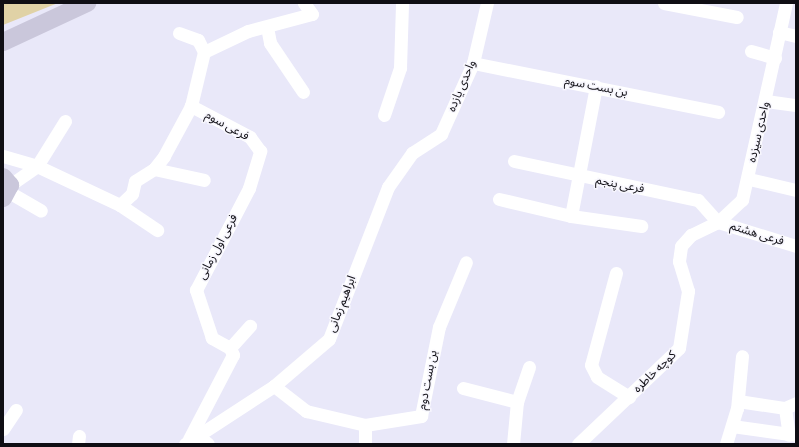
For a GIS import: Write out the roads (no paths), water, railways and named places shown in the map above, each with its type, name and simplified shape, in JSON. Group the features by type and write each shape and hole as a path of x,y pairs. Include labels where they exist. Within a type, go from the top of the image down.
{"street":[{"path":"3,42 86,3"},
{"path":"204,52 248,31 312,14 304,3"},
{"path":"384,115 400,68 402,3"},
{"name":"واحدی یازده","path":"412,153 441,134 473,63 487,3"},
{"path":"664,3 737,17"},
{"name":"واحدی سیزده","path":"692,235 718,222 742,200 749,179 786,3"},
{"path":"267,27 270,43 303,92"},
{"path":"779,32 796,36"},
{"path":"120,205 132,194 135,181 154,169 190,106 204,52 198,40 179,33"},
{"path":"751,51 774,58"},
{"name":"بن بست سوم","path":"473,63 596,86 718,112"},
{"path":"570,216 580,177 596,86"},
{"path":"766,101 796,105"},
{"name":"فرعی سوم","path":"190,106 250,137 260,151"},
{"path":"41,211 6,188 37,166 65,121"},
{"name":"فرعی اول زمانی","path":"230,348 212,338 196,290 249,188 260,151"},
{"name":"ابراهیم زمانی","path":"190,440 274,386 329,339 388,187 412,153"},
{"path":"3,156 37,166 120,205 157,230"},
{"name":"فرعی پنجم","path":"514,162 580,177 698,200 718,222"},
{"path":"154,169 204,180"},
{"path":"749,179 796,190"},
{"path":"499,199 570,216 641,226"},
{"name":"فرعی هشتم","path":"718,222 796,246"},
{"name":"كوچه خاطره","path":"578,444 679,348 688,291 679,261 681,246 692,235"},
{"name":"بن بست دوم","path":"274,386 306,411 365,425 421,416 439,327 466,262"},
{"path":"616,273 591,365 597,377 629,397"},
{"path":"208,444 190,440 233,359 230,348 250,326"},
{"path":"726,444 738,401 742,356"},
{"path":"513,444 517,402 529,367"},
{"path":"463,388 517,402"},
{"path":"732,426 793,435 790,406 738,401"},
{"path":"3,429 16,410"},
{"path":"365,425 365,444"}]}
